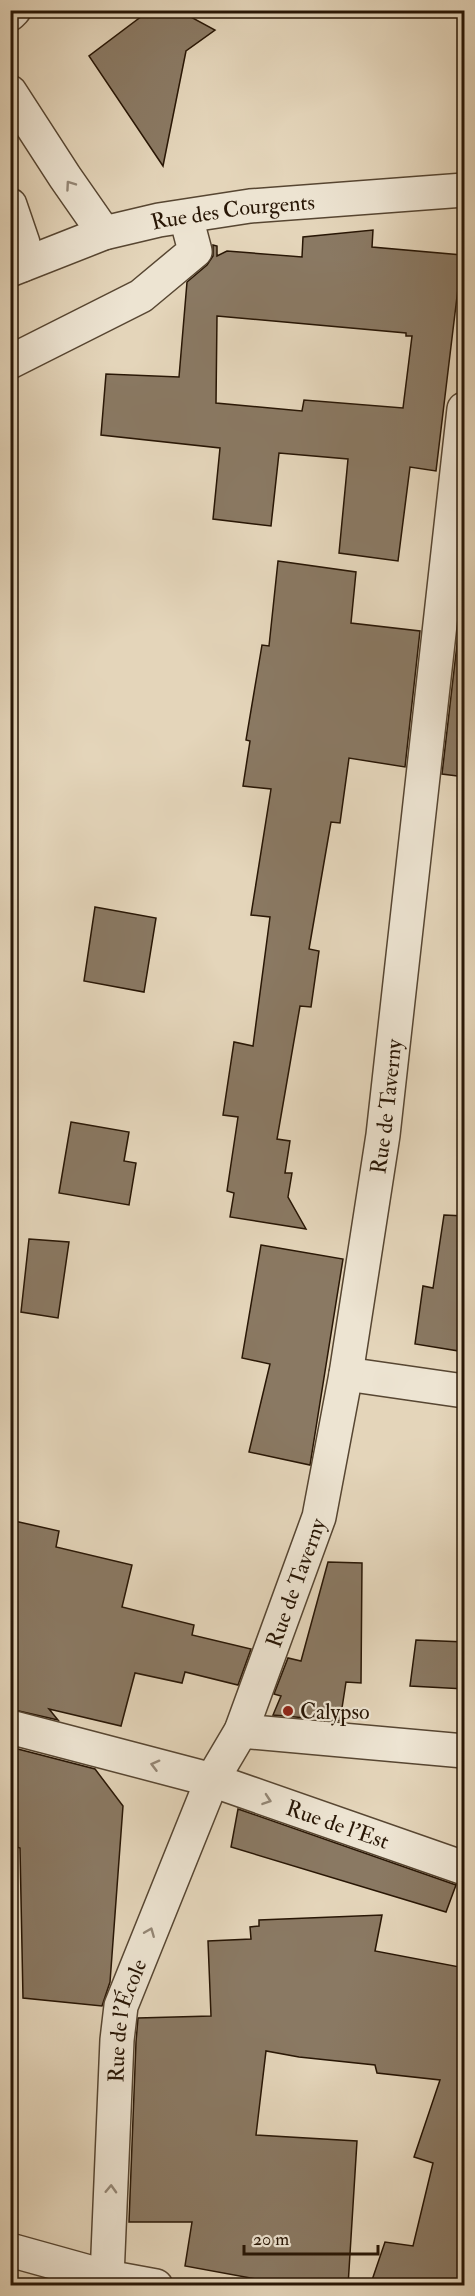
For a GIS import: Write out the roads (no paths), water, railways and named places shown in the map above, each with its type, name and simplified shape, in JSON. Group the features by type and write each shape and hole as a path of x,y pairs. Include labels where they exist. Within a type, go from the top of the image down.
{"street":[{"path":"10,14 14,10"},
{"path":"10,93 104,233"},
{"name":"Rue des Courgents","path":"16,267 104,233 159,220 250,206 465,190"},
{"path":"10,205 23,243 16,267"},
{"path":"10,362 141,296 195,251 186,216"},
{"name":"Rue de Taverny","path":"212,1780 241,1731 320,1517 346,1374 383,1135 465,410"},
{"path":"346,1374 465,1391"},
{"name":"Rue de l'Est","path":"10,1727 212,1780 465,1868"},
{"path":"241,1731 465,1751"},
{"name":"Rue de l'École","path":"108,2262 117,2040 121,2006 212,1780"},
{"path":"10,2250 70,2277 108,2262 156,2286"}],"place":[{"name":"Calypso","path":"288,1711"}]}
